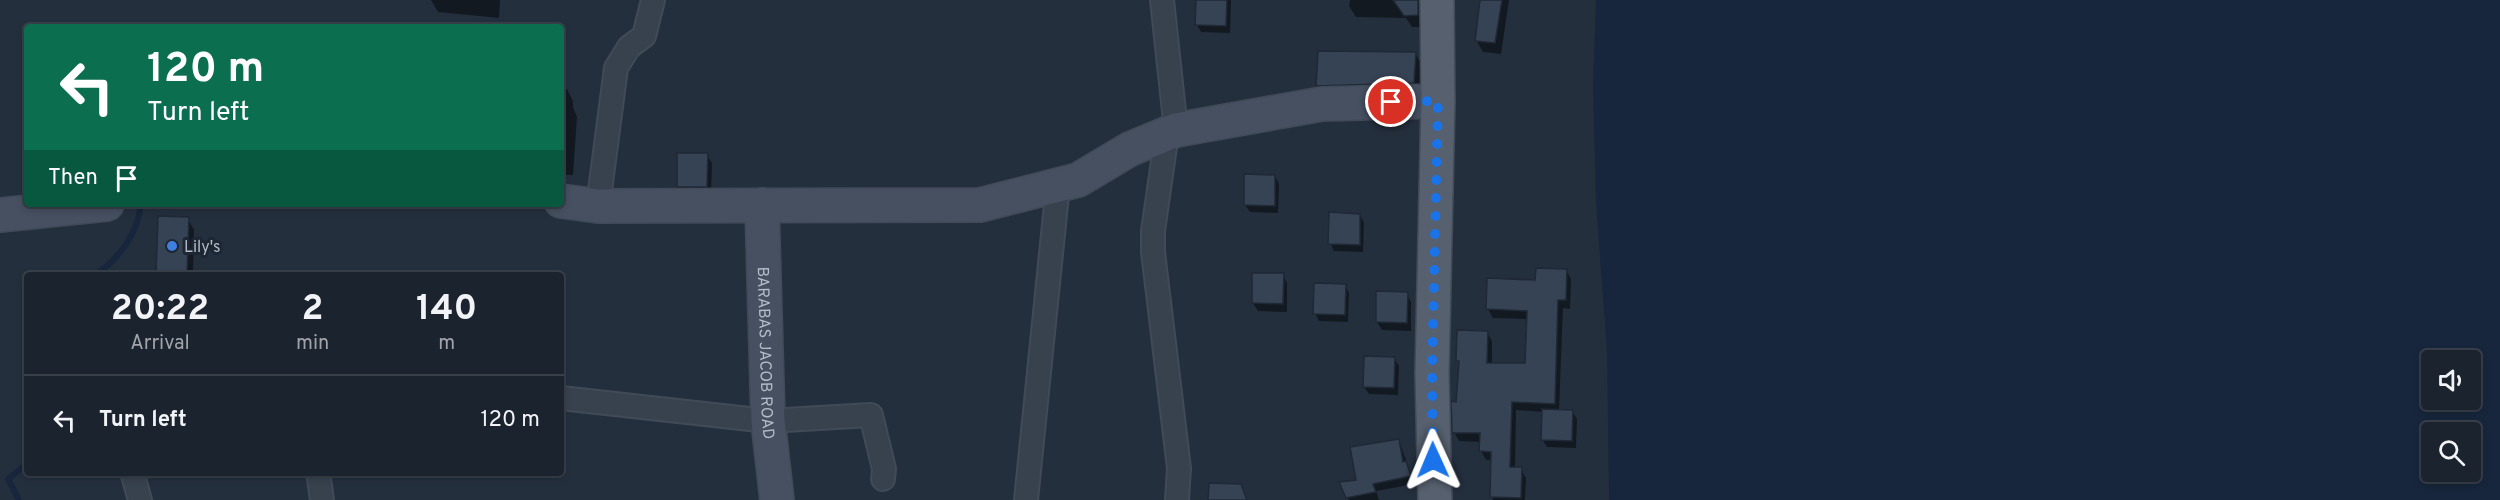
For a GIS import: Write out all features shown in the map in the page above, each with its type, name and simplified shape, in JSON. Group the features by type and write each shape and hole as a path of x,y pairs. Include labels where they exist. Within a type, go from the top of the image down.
{"main road":[{"path":"1435,500 1432,374 1438,101 1437,0"},
{"path":"564,201 598,206 980,205 1078,180 1130,149 1172,131 1322,104 1438,101"},
{"name":"BARABAS JACOB ROAD","path":"762,205 768,421 777,500"},
{"path":"0,215 78,207"}],"street":[{"path":"598,206 616,68 629,47 644,36 653,0"},
{"path":"1162,0 1172,131 1153,231 1153,252 1179,468 1177,500"},
{"path":"1026,500 1058,185"},
{"path":"564,398 768,421 871,415 884,469 883,479"},
{"path":"133,476 140,500"},
{"path":"319,476 322,500"}],"water":[{"path":"1596,0 2500,0 2500,500 1609,500 1607,352 1596,204 1593,85"}],"building":[{"path":"1196,0 1227,0 1226,26 1195,25"},
{"path":"1393,0 1418,0 1418,15 1404,16"},
{"path":"1480,0 1502,0 1495,43 1475,41"},
{"path":"1318,51 1416,52 1414,83 1316,86"},
{"path":"677,153 708,153 707,187 677,187"},
{"path":"1244,174 1275,175 1275,206 1244,205"},
{"path":"1329,212 1360,214 1360,245 1328,244"},
{"name":"Lily's","path":"158,216 189,217 187,272 156,272"},
{"path":"1536,268 1567,269 1566,300 1558,300 1555,404 1512,402 1510,467 1522,467 1521,498 1490,497 1491,452 1479,451 1480,433 1452,433 1451,401 1456,402 1459,361 1456,361 1457,330 1488,331 1487,363 1525,363 1527,311 1486,309 1487,278 1535,280"},
{"path":"1252,273 1284,273 1283,304 1252,303"},
{"path":"1314,283 1346,284 1345,315 1313,314"},
{"path":"1376,291 1408,292 1407,323 1376,322"},
{"path":"1364,356 1395,357 1394,388 1363,387"},
{"path":"1542,409 1573,410 1572,441 1541,440"},
{"path":"1399,439 1403,462 1406,461 1411,476 1373,484 1376,492 1346,498 1339,482 1356,480 1350,447"},
{"path":"1209,483 1241,484 1247,500 1208,500"}],"waterway":[{"path":"99,272 127,243 136,225 140,207"},
{"path":"19,500 8,479 24,466"}],"place":[{"name":"Lily's","path":"172,246"}],"route":[{"path":"1391,102 1438,101 1432,374 1433,460"}]}
